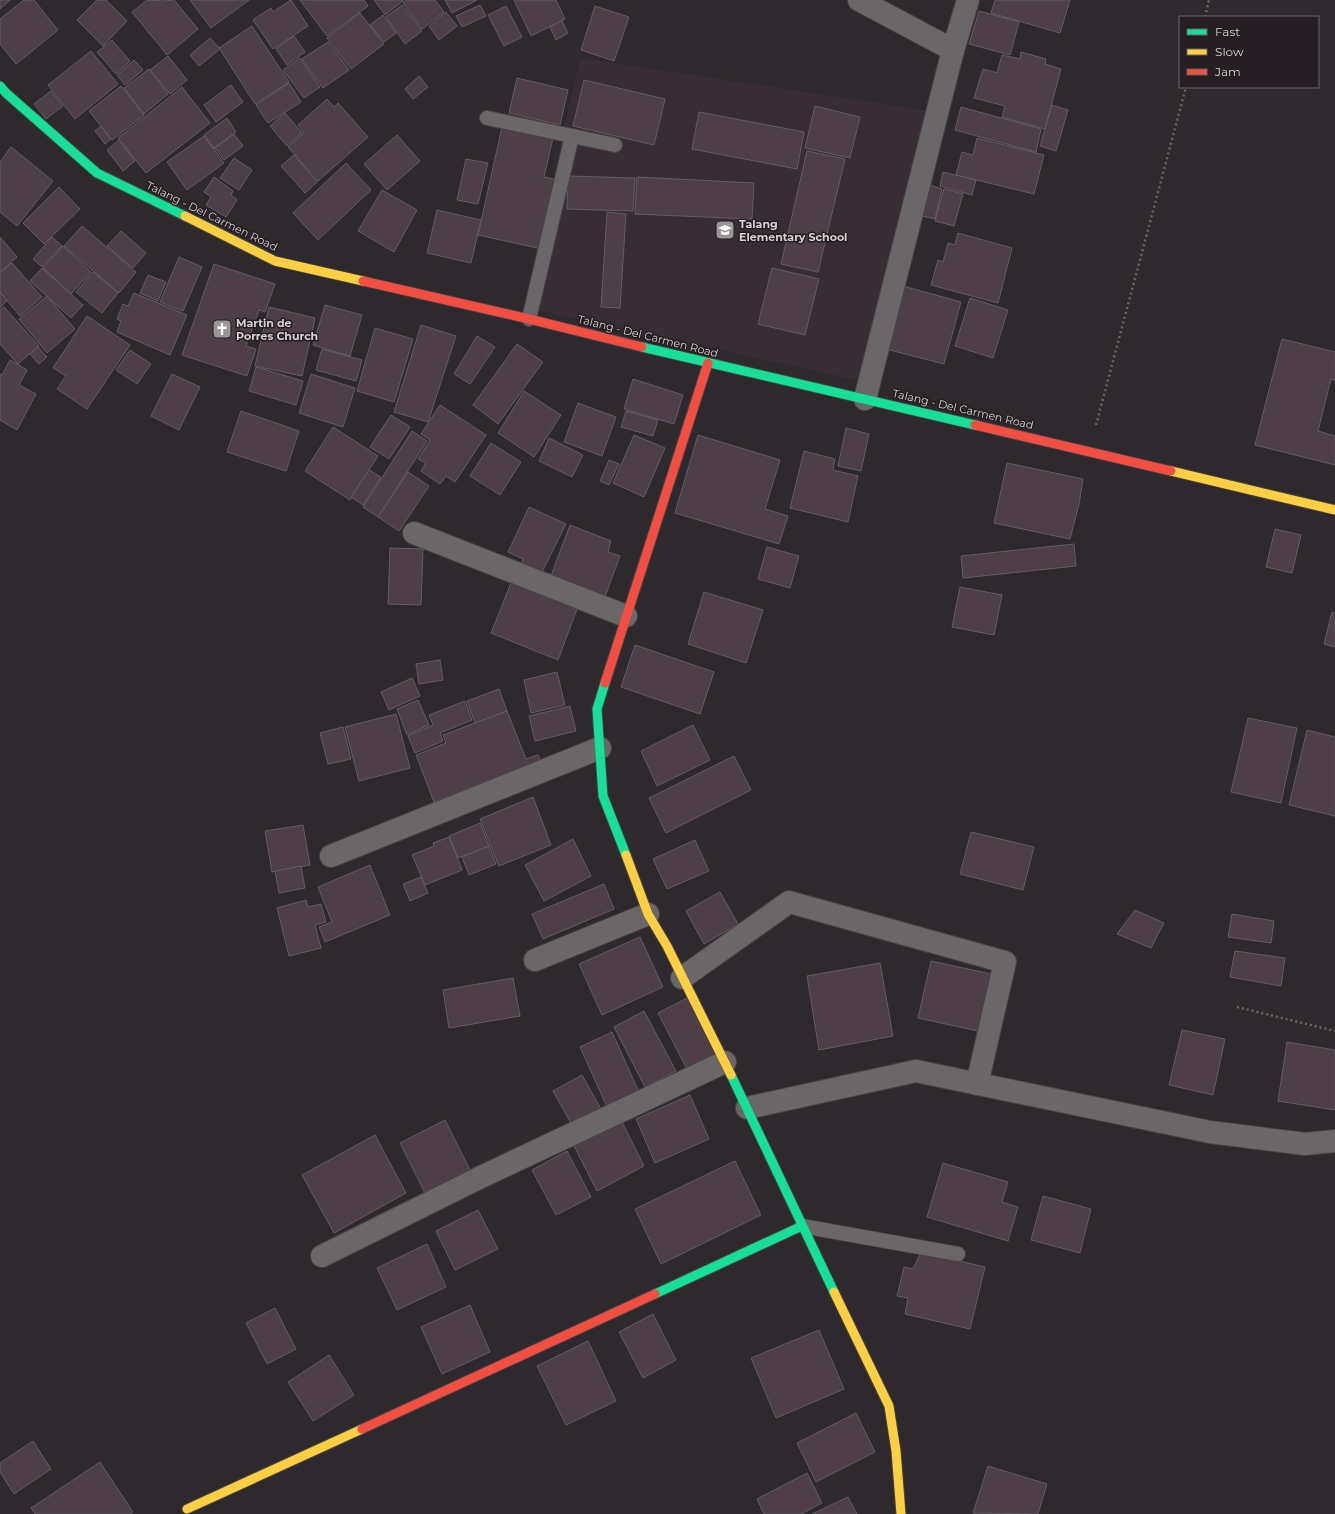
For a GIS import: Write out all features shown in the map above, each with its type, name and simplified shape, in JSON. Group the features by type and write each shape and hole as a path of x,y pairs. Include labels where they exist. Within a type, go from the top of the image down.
{"street":[{"path":"859,0 953,50"},
{"path":"865,399 953,50 968,0"},
{"name":"Talang - Del Carmen Road","path":"0,86 6,93 97,173 275,260 1335,510"},
{"path":"708,363 597,709 602,796 648,914 667,946 725,1062 889,1406 896,1451 901,1514"},
{"path":"414,533 626,616"},
{"path":"331,856 600,748"},
{"path":"682,978 789,902 1005,962 977,1084"},
{"path":"535,960 648,914"},
{"path":"322,1256 481,1177 725,1062"},
{"path":"747,1108 916,1071 1210,1132 1306,1144 1335,1141"},
{"path":"187,1509 802,1226"}],"lane":[{"path":"488,118 615,145"},
{"path":"528,319 572,136"},
{"path":"802,1226 958,1254"}],"path":[{"path":"1205,16 1209,0"},
{"path":"1089,451 1186,88"},
{"path":"1237,1007 1335,1031"}],"shaded area":[{"name":"Talang Elementary School","path":"581,58 930,111 857,380 534,309 571,151 559,145"}],"building":[{"path":"0,0 10,0 0,9"},
{"path":"24,0 34,0 58,30 16,64 0,44 0,19"},
{"path":"97,0 106,0 127,21 103,46 77,20"},
{"path":"147,0 174,0 198,29 167,55 132,12"},
{"path":"190,0 249,0 211,28"},
{"path":"291,0 308,26 273,49 253,20 271,8 273,12"},
{"path":"300,0 364,0 368,6 327,36"},
{"path":"374,0 404,0 385,15"},
{"path":"407,0 435,0 444,12 422,29 403,3"},
{"path":"445,0 477,0 452,13"},
{"path":"514,0 556,0 565,19 531,36"},
{"path":"995,0 1070,0 1060,33 991,13"},
{"path":"402,5 422,31 405,44 386,17"},
{"path":"480,5 486,16 462,27 456,16"},
{"path":"506,6 522,37 504,46 488,15"},
{"path":"595,6 629,17 614,61 581,50"},
{"path":"979,11 1019,22 1010,55 969,44"},
{"path":"446,12 457,26 439,40 429,26"},
{"path":"360,13 384,44 351,69 327,38"},
{"path":"383,15 396,33 384,42 370,25"},
{"path":"562,21 568,33 556,40 550,27"},
{"path":"252,26 289,82 255,104 219,48"},
{"path":"294,36 305,52 287,65 276,49"},
{"path":"210,38 220,49 199,66 190,55"},
{"path":"112,40 130,61 116,74 97,52"},
{"path":"328,42 349,70 323,88 302,59"},
{"path":"91,51 118,84 75,119 48,85"},
{"path":"1021,52 1046,59 1045,64 1061,69 1045,129 1002,117 1005,106 974,98 983,69 997,73 1002,55 1020,59"},
{"path":"168,56 187,80 170,94 150,70"},
{"path":"300,58 320,87 304,98 283,70"},
{"path":"134,60 143,70 125,85 117,75"},
{"path":"149,69 168,94 144,114 124,88"},
{"path":"419,76 428,87 413,99 405,89"},
{"path":"517,78 568,90 560,125 509,113"},
{"path":"584,80 665,99 654,145 573,126"},
{"path":"289,83 301,102 268,123 256,105"},
{"path":"231,85 243,102 216,122 204,105"},
{"path":"121,86 144,115 112,140 89,111"},
{"path":"182,87 210,123 146,173 118,138"},
{"path":"51,91 63,106 46,119 34,104"},
{"path":"327,99 334,107 338,103 368,137 318,181 288,147 304,133 298,125"},
{"path":"1052,105 1068,110 1056,151 1040,146"},
{"path":"815,106 860,117 850,158 805,148"},
{"path":"961,107 1041,129 1036,152 955,130"},
{"path":"699,112 804,132 797,169 692,149"},
{"path":"285,113 302,133 287,146 270,126"},
{"path":"227,118 236,132 214,148 204,135"},
{"path":"101,126 111,139 105,144 95,131"},
{"path":"502,127 553,138 544,177 557,180 542,249 478,235"},
{"path":"234,134 243,146 224,160 215,148"},
{"path":"397,135 420,161 387,190 364,164"},
{"path":"204,136 224,163 187,190 167,162"},
{"path":"977,138 1044,155 1034,194 956,175 962,152 973,155"},
{"path":"119,140 135,161 123,171 107,150"},
{"path":"11,147 53,181 17,226 0,212 0,162"},
{"path":"807,151 845,159 818,272 781,264"},
{"path":"294,155 317,182 305,193 281,166"},
{"path":"234,158 252,170 239,190 220,178"},
{"path":"466,159 488,163 478,204 457,200"},
{"path":"346,163 371,190 318,240 293,213"},
{"path":"943,172 976,180 972,195 940,186"},
{"path":"568,176 635,178 633,211 567,209"},
{"path":"214,177 233,191 231,195 237,200 226,217 206,205 211,197 204,192"},
{"path":"637,177 754,183 752,219 635,214"},
{"path":"930,185 942,189 935,219 922,216"},
{"path":"59,187 80,209 44,244 23,223"},
{"path":"944,189 963,194 954,226 935,221"},
{"path":"382,190 417,210 394,252 358,231"},
{"path":"437,210 481,220 471,263 427,253"},
{"path":"607,212 626,214 620,308 601,307"},
{"path":"82,226 136,272 119,293 64,246"},
{"path":"121,231 146,253 133,268 107,246"},
{"path":"958,233 1012,248 998,303 931,285 938,260 943,262 948,243 955,245"},
{"path":"0,237 17,257 0,272"},
{"path":"52,237 62,246 42,267 33,259"},
{"path":"63,246 91,272 71,294 43,268"},
{"path":"179,257 202,267 183,311 160,302"},
{"path":"12,263 42,297 20,316 0,292 0,273"},
{"name":"Martin de Porres Church","path":"214,264 275,284 265,312 259,310 246,346 256,349 247,376 182,355"},
{"path":"42,268 83,305 71,318 30,281"},
{"path":"772,268 819,279 805,335 758,324"},
{"path":"93,272 118,293 102,313 76,292"},
{"path":"148,275 166,282 158,301 140,293"},
{"path":"903,286 961,302 944,364 886,349"},
{"path":"0,293 7,300 0,308"},
{"path":"134,293 187,315 170,355 117,332 121,321 117,319 123,304 128,306"},
{"path":"47,296 75,329 47,353 19,319"},
{"path":"970,298 1008,310 993,358 955,346"},
{"path":"325,305 362,315 350,356 313,345"},
{"path":"4,307 39,346 18,364 0,344 0,310"},
{"path":"269,307 315,318 302,376 255,366"},
{"path":"87,316 130,345 87,409 57,389 66,376 53,368"},
{"path":"421,325 456,336 428,422 394,412"},
{"path":"375,328 413,339 394,402 357,391"},
{"path":"477,336 495,347 470,384 454,374"},
{"path":"1282,339 1335,352 1335,380 1331,379 1318,431 1335,436 1335,465 1255,445"},
{"path":"517,344 543,362 498,424 473,405"},
{"path":"38,347 47,357 39,364 30,354"},
{"path":"322,349 362,360 356,381 316,370"},
{"path":"130,350 151,364 137,384 116,370"},
{"path":"10,360 27,370 19,385 36,394 17,430 0,420 0,374 2,375"},
{"path":"256,367 303,381 296,405 249,391"},
{"path":"172,374 200,387 179,430 151,416"},
{"path":"311,374 355,388 343,427 299,413"},
{"path":"633,379 683,395 674,424 624,409"},
{"path":"524,391 561,415 534,457 498,433"},
{"path":"578,403 616,417 602,456 564,442"},
{"path":"440,405 486,435 455,482 446,476 440,484 421,471 426,463 418,459 430,440 421,434"},
{"path":"241,411 299,431 286,471 227,452"},
{"path":"626,411 658,420 653,436 621,427"},
{"path":"391,415 410,427 389,459 370,447"},
{"path":"333,427 378,456 350,500 305,471"},
{"path":"846,428 869,434 861,471 838,466"},
{"path":"412,431 427,441 378,517 363,507"},
{"path":"634,435 665,448 644,497 613,483"},
{"path":"698,435 780,460 765,509 788,516 779,544 675,513"},
{"path":"549,438 583,455 572,477 539,461"},
{"path":"491,443 521,462 500,495 470,476"},
{"path":"804,451 835,459 833,470 858,476 848,522 790,508"},
{"path":"609,460 619,464 609,485 600,481"},
{"path":"1007,463 1083,479 1079,504 1070,539 994,523"},
{"path":"369,470 381,477 363,505 351,497"},
{"path":"408,472 429,486 399,531 378,517"},
{"path":"529,507 566,524 539,578 519,568 523,559 508,552"},
{"path":"570,525 611,541 608,552 620,556 603,602 549,581"},
{"path":"1275,529 1301,535 1292,573 1266,567"},
{"path":"1074,544 1076,566 963,578 961,556"},
{"path":"767,547 799,556 790,588 758,579"},
{"path":"390,548 423,549 421,605 388,604"},
{"path":"511,583 577,609 558,660 491,633"},
{"path":"960,587 1002,595 994,635 952,627"},
{"path":"704,592 763,610 746,663 688,644"},
{"path":"1332,612 1335,613 1335,647 1324,644"},
{"path":"635,645 714,672 700,714 621,687"},
{"path":"440,660 443,680 419,684 416,664"},
{"path":"557,672 565,705 531,713 524,680"},
{"path":"412,678 420,696 389,710 381,692"},
{"path":"499,689 507,711 475,723 467,701"},
{"path":"418,700 429,725 407,735 397,709"},
{"path":"465,701 472,720 440,733 443,741 415,753 408,736 433,725 429,715"},
{"path":"570,706 576,731 535,741 529,716"},
{"path":"507,711 526,759 538,755 544,769 515,770 434,802 416,755 446,743 443,735"},
{"path":"396,714 410,768 359,781 345,727"},
{"path":"1248,718 1297,728 1281,803 1231,792"},
{"path":"693,725 710,760 657,786 641,751"},
{"path":"343,727 351,759 328,764 320,733"},
{"path":"1307,730 1335,737 1335,816 1289,805"},
{"path":"734,756 751,790 666,833 649,798"},
{"path":"533,797 551,845 499,866 480,819"},
{"path":"480,823 489,846 458,858 449,836"},
{"path":"303,825 310,865 272,872 265,831"},
{"path":"971,832 1034,847 1023,890 960,874"},
{"path":"449,837 462,870 425,885 412,855 434,846 433,843"},
{"path":"573,839 591,876 544,901 525,865"},
{"path":"695,840 709,871 667,889 653,859"},
{"path":"489,846 496,864 469,875 462,857"},
{"path":"370,865 390,915 325,942 319,927 332,922 318,887"},
{"path":"301,866 305,888 279,893 275,871"},
{"path":"421,877 428,893 410,901 403,884"},
{"path":"604,884 614,909 543,939 532,914"},
{"path":"720,892 738,924 704,944 686,911"},
{"path":"306,900 308,907 321,904 326,922 315,925 321,948 289,956 277,908"},
{"path":"1135,910 1164,923 1151,948 1117,934"},
{"path":"1232,914 1274,921 1271,943 1228,937"},
{"path":"640,937 663,987 602,1015 579,964"},
{"path":"1235,951 1285,958 1281,986 1230,977"},
{"path":"931,961 991,974 978,1031 918,1018"},
{"path":"880,963 893,1036 819,1050 807,976"},
{"path":"513,978 520,1016 449,1028 443,990"},
{"path":"687,998 717,1056 688,1071 658,1013"},
{"path":"644,1011 676,1071 645,1087 614,1027"},
{"path":"1182,1030 1225,1039 1213,1095 1169,1085"},
{"path":"612,1032 639,1092 607,1107 580,1047"},
{"path":"1287,1042 1335,1050 1335,1110 1278,1101"},
{"path":"582,1075 601,1109 572,1125 553,1091"},
{"path":"690,1095 709,1139 655,1163 636,1119"},
{"path":"445,1120 470,1170 425,1193 400,1143"},
{"path":"621,1120 644,1166 597,1191 573,1144"},
{"path":"375,1135 406,1193 334,1233 302,1175"},
{"path":"567,1151 591,1197 556,1215 532,1170"},
{"path":"735,1161 761,1215 661,1264 635,1209"},
{"path":"943,1163 1008,1182 1002,1202 1018,1207 1008,1241 927,1217"},
{"path":"1043,1196 1091,1209 1080,1253 1031,1240"},
{"path":"478,1210 498,1249 455,1270 436,1231"},
{"path":"427,1244 446,1287 397,1310 377,1268"},
{"path":"921,1252 985,1267 970,1329 905,1314 908,1298 897,1296 904,1267 913,1269"},
{"path":"470,1305 490,1352 442,1374 421,1327"},
{"path":"275,1308 296,1349 267,1364 246,1323"},
{"path":"653,1314 676,1360 643,1378 619,1332"},
{"path":"819,1330 844,1389 776,1418 751,1358"},
{"path":"588,1341 616,1401 566,1425 537,1366"},
{"path":"329,1355 354,1395 313,1421 288,1382"},
{"path":"856,1413 875,1452 816,1482 797,1443"},
{"path":"33,1441 51,1469 14,1494 0,1472 0,1463"},
{"path":"100,1462 133,1512 130,1514 35,1514 31,1508"},
{"path":"988,1466 1047,1484 1038,1514 973,1513"},
{"path":"807,1473 822,1503 801,1514 764,1514 757,1499"},
{"path":"848,1497 857,1514 812,1514"}],"traffic: fast":[{"path":"0,86 6,93 97,173 185,216"},
{"path":"642,347 975,425"},
{"path":"605,683 597,709 603,796 626,855"},
{"path":"731,1075 834,1292"},
{"path":"655,1294 802,1226"}],"traffic: slow":[{"path":"185,216 275,261 363,281"},
{"path":"1171,471 1335,510"},
{"path":"626,855 648,914 667,946 731,1075"},
{"path":"834,1292 889,1406 896,1451 901,1514"},
{"path":"187,1509 362,1429"}],"traffic: jam":[{"path":"363,281 529,319 642,347"},
{"path":"605,683 708,363"},
{"path":"975,425 1171,471"},
{"path":"362,1429 655,1294"}],"place":[{"name":"Talang Elementary School","path":"725,230"},
{"name":"Martin de Porres Church","path":"222,329"}]}
